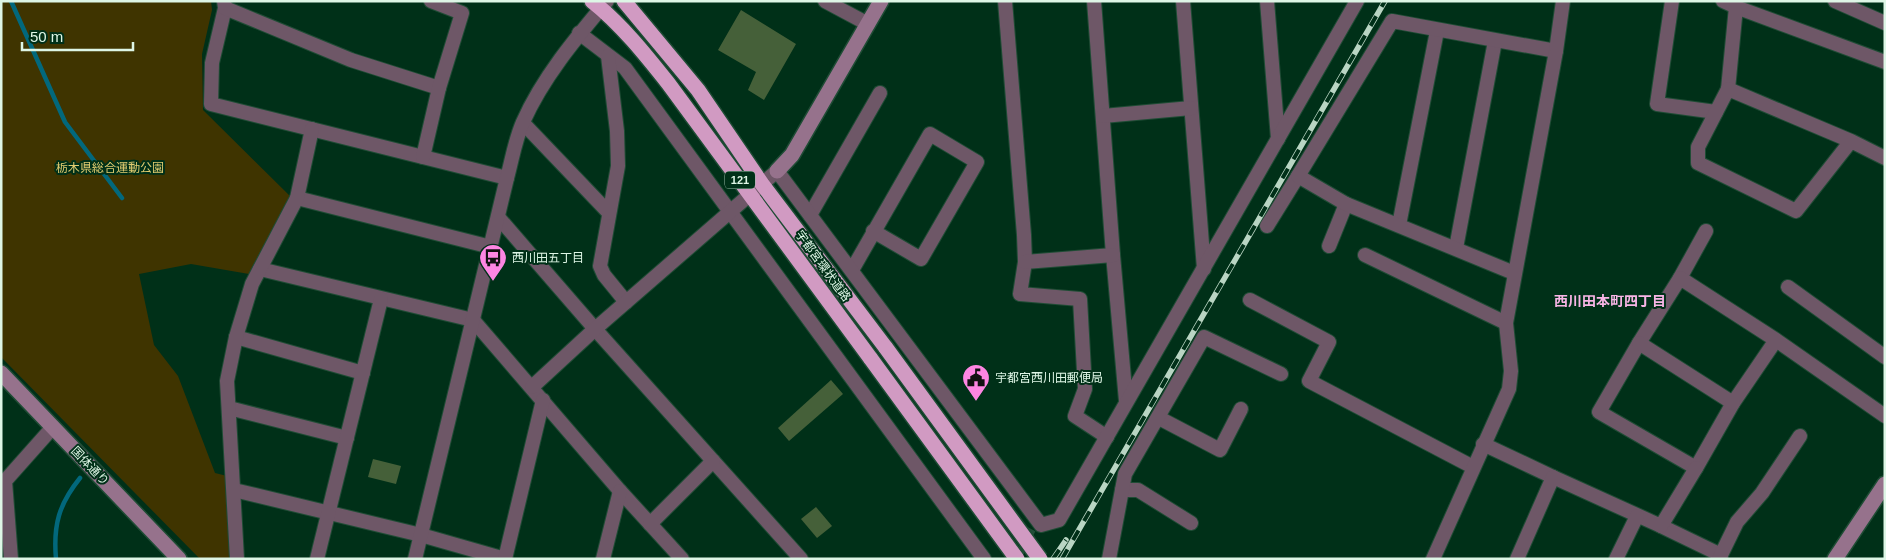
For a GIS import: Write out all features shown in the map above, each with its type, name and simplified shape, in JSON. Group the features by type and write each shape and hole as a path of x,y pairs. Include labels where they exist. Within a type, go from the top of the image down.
{"highway":[{"name":"宇都宮環状道路","path":"624,1 698,90 756,189 871,359 1017,559"},
{"name":"宇都宮環状道路","path":"600,4 646,56 886,348 1040,559"}],"street":[{"path":"424,157 439,88 462,13 431,1"},
{"path":"825,1 868,24"},
{"path":"532,387 595,329 777,171 792,155 881,1"},
{"path":"1005,1 1025,262 1020,294 1080,299 1085,389 1075,416 1107,436"},
{"path":"1094,1 1126,401"},
{"path":"1183,1 1204,269"},
{"path":"1267,1 1278,139"},
{"path":"777,171 1041,525 1059,520 1357,1"},
{"path":"1433,559 1508,389 1510,370 1506,322 1556,51 1563,1"},
{"path":"1672,1 1657,104 1716,112"},
{"path":"1835,1 1885,23"},
{"path":"415,559 507,178 523,123 550,75 600,4"},
{"path":"1850,141 1796,211 1698,163 1698,147 1728,89 1730,4 1885,62"},
{"path":"439,88 351,60 224,5 212,63 211,104 507,178"},
{"path":"1268,226 1392,21 1556,51"},
{"path":"1399,225 1437,30"},
{"path":"579,33 625,68 984,559"},
{"path":"1456,248 1495,41"},
{"path":"608,56 617,131 618,166 600,266 626,302"},
{"path":"1728,89 1885,158"},
{"path":"810,215 880,93"},
{"path":"1102,116 1191,108"},
{"path":"523,123 609,213"},
{"path":"237,559 227,381 236,337 252,284 297,198 312,129"},
{"path":"852,270 873,231 930,134 977,162 922,259 873,231"},
{"path":"1298,176 1346,204 1514,272"},
{"path":"297,198 491,247"},
{"path":"1329,246 1346,204"},
{"path":"498,217 595,329 801,559"},
{"path":"1696,468 1599,412 1638,343 1680,278 1706,231"},
{"path":"1025,262 1113,255"},
{"path":"1365,255 1506,322"},
{"path":"260,269 474,320 620,491 682,559"},
{"path":"1680,278 1776,340 1885,416"},
{"path":"1788,287 1885,357"},
{"path":"317,559 381,299"},
{"path":"1250,300 1329,342 1309,381 1473,467"},
{"path":"236,337 363,373"},
{"path":"1109,559 1125,474 1204,337 1281,374"},
{"path":"1662,526 1733,403 1776,340"},
{"path":"1638,343 1733,403"},
{"name":"国体通り","path":"1,373 179,559"},
{"path":"234,490 421,535 505,559 543,400"},
{"path":"228,408 347,438"},
{"path":"1159,418 1220,450 1241,409"},
{"path":"11,559 5,481 52,427"},
{"path":"1483,444 1662,526 1720,557 1737,522 1762,493 1800,436"},
{"path":"650,524 713,461"},
{"path":"1517,559 1553,477"},
{"path":"1835,559 1885,484"},
{"path":"1122,490 1138,490 1191,523"},
{"path":"603,559 620,491"},
{"path":"1616,559 1637,516"}],"green space":[{"name":"栃木県総合運動公園","path":"1,1 211,1 212,10 202,54 203,110 292,198 249,274 191,264 139,274 154,345 178,376 215,473 231,477 235,559 200,559 1,357"}],"building":[{"path":"741,10 796,44 764,100 748,90 756,72 718,50"},
{"path":"831,380 843,394 789,441 778,428"},
{"path":"373,459 401,466 396,484 368,477"},
{"path":"816,507 832,526 817,538 801,519"}],"waterway":[{"path":"11,1 65,122 122,198"},
{"path":"56,559 55,547 59,516 62,506 80,478"}],"tunnel":[{"path":"1013,559 1035,517"}],"railway":[{"path":"1062,559 1385,1"},
{"path":"1053,559 1066,540"}],"place":[{"name":"西川田五丁目","path":"493,282"},
{"name":"宇都宮西川田郵便局","path":"976,402"}],"district":[{"name":"西川田本町四丁目","path":"1610,301"}]}
